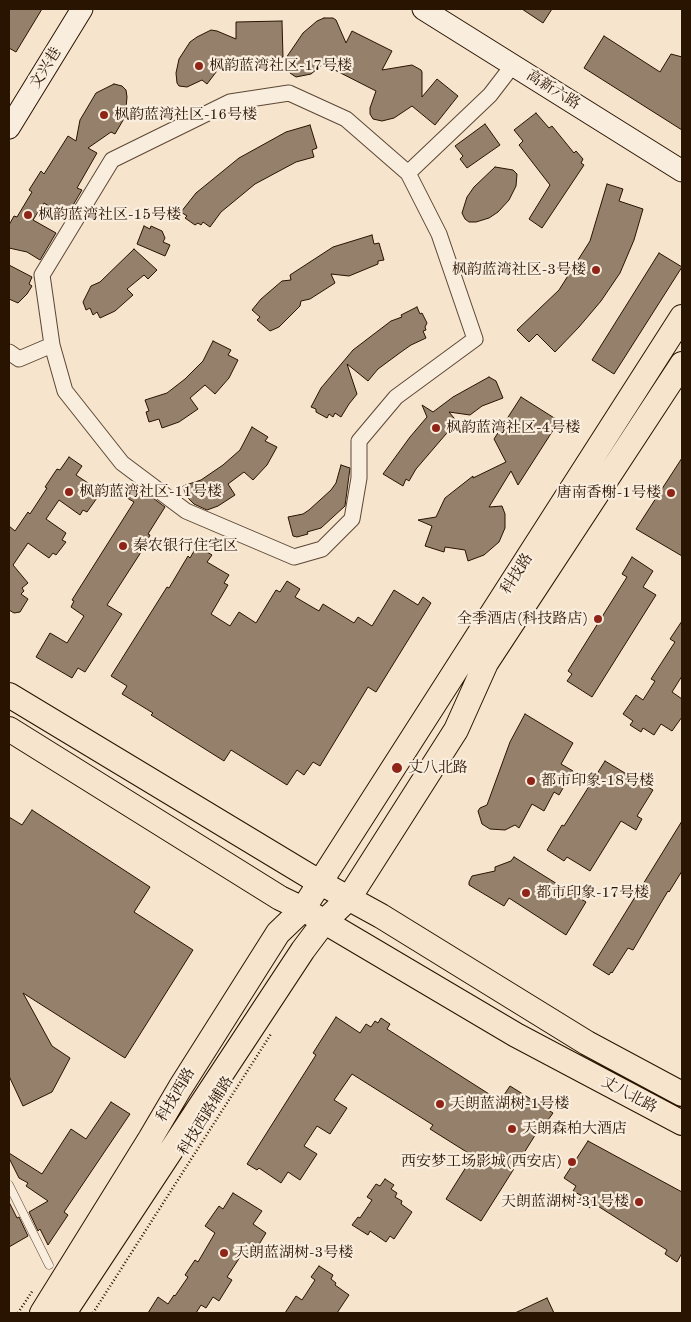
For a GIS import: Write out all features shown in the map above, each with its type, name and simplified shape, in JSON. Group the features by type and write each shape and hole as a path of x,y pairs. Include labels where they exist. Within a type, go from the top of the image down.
{"main road":[{"name":"科技路","path":"319,882 682,317"},
{"name":"科技路","path":"324,922 349,898 456,730 486,663 682,364"},
{"name":"丈八北路","path":"9,695 319,882 382,916 587,1044 682,1094"},
{"name":"丈八北路","path":"9,729 266,890 303,908 516,1035 682,1123"},
{"name":"科技西路","path":"42,1313 278,933 303,908 319,882"},
{"name":"科技西路","path":"64,1313 303,950 324,922"}],"street":[{"name":"文兴巷","path":"9,128 82,9"},
{"name":"高新六路","path":"424,9 682,171"},
{"path":"408,173 490,95 513,65"},
{"path":"289,93 346,119 408,173 439,234 475,339 396,397 359,442 359,478 352,519 322,549 294,557 186,512 122,463 65,391 52,345 42,275 112,160 230,102 289,93"},
{"path":"9,352 19,359 52,345"}],"lane":[{"path":"9,1185 49,1265"}],"path":[{"name":"科技西路辅路","path":"93,1313 272,1033"}],"building":[{"path":"9,9 42,9 16,52 9,48"},
{"path":"522,9 552,9 543,23"},
{"path":"324,18 336,20 346,43 352,31 392,51 382,70 412,65 421,70 422,97 437,79 458,96 435,125 412,106 394,118 382,121 373,119 370,114 370,108 376,91 323,64 311,74 296,77 290,73 286,58 303,33 317,21"},
{"path":"282,21 283,57 226,59 207,84 202,80 187,87 179,86 177,83 176,73 179,59 190,42 197,37 211,30 236,39 236,22"},
{"path":"604,36 660,72 671,54 682,57 682,130 584,68"},
{"path":"114,84 122,86 126,90 126,108 129,110 115,134 111,132 88,148 97,153 77,188 82,190 69,212 65,216 44,203 33,220 56,233 40,260 27,252 9,248 9,225 14,216 17,217 32,192 29,190 41,171 44,174 68,136 76,141 80,120 96,93"},
{"path":"536,113 549,128 552,126 574,153 576,151 583,159 581,163 584,165 542,228 529,219 550,185 519,145 523,141 514,130"},
{"path":"485,124 500,145 467,168 460,159 463,156 455,146"},
{"path":"310,125 317,148 312,150 314,157 296,162 255,184 221,212 210,227 203,222 201,225 198,223 195,225 185,218 187,216 181,212 196,193 239,158 286,132"},
{"path":"495,167 513,170 517,174 516,186 509,200 498,212 489,218 469,222 462,213 467,197 474,187"},
{"name":"枫韵蓝湾社区-3号楼","path":"607,184 623,189 619,201 643,209 634,240 620,273 601,301 555,352 537,334 529,342 517,330 559,290 590,241"},
{"path":"144,226 150,229 151,226 162,231 165,238 163,242 170,245 165,256 137,244"},
{"path":"372,235 374,244 379,243 384,260 378,261 378,264 349,276 331,274 335,283 310,299 301,301 300,306 279,327 270,331 257,320 260,317 252,310 261,299 282,281 291,280 290,275 333,247"},
{"path":"134,249 157,270 148,279 144,275 127,289 133,295 115,311 100,318 97,312 93,315 90,308 86,310 83,302 91,286 100,282"},
{"path":"659,253 682,267 614,374 592,360"},
{"path":"9,265 32,277 29,284 32,286 18,303 9,299"},
{"path":"417,307 427,323 426,330 423,331 426,338 411,345 378,369 368,381 347,364 357,394 341,417 335,413 333,417 329,414 327,418 311,407 321,388 353,350 391,321 402,317 401,315"},
{"path":"213,341 231,350 228,355 238,360 229,378 215,394 205,385 190,398 198,409 179,422 162,428 159,419 149,422 146,412 149,411 145,400 167,393 185,379 203,361"},
{"name":"枫韵蓝湾社区-4号楼","path":"489,377 496,381 503,398 482,406 470,415 449,412 459,424 446,434 416,469 409,481 406,479 403,486 383,474 427,417 422,405 433,412 453,397"},
{"path":"521,397 559,421 518,485 511,471 489,507 502,506 505,514 505,528 499,542 484,555 468,561 465,550 445,547 444,552 425,546 432,526 418,520 436,517 445,498 473,476 473,478 506,462 494,439"},
{"path":"252,427 268,437 265,441 277,447 267,465 253,480 244,472 228,484 235,495 218,506 207,510 194,504 186,496 183,486 201,480 223,465 240,450"},
{"path":"69,457 82,466 76,475 97,489 91,494 97,498 87,512 83,510 80,515 59,500 46,519 66,533 62,540 66,542 56,555 53,553 49,558 28,543 13,565 28,583 22,588 24,591 21,594 28,599 20,612 14,613 9,610 9,526 15,531 28,512 30,514 57,469 60,470"},
{"name":"唐南香榭-1号楼","path":"682,458 682,556 636,529"},
{"path":"341,465 350,468 345,506 321,528 307,532 308,534 297,537 293,536 288,517 303,514 331,490 336,483"},
{"path":"133,483 165,507 148,534 150,535 143,549 107,605 122,614 85,672 78,668 72,678 36,657 50,633 67,643 84,616 71,607 74,601 72,600 134,502 124,496"},
{"path":"197,546 212,555 207,562 229,575 224,583 228,585 211,614 230,626 239,612 256,623 276,590 280,592 287,581 300,589 295,597 319,611 323,604 354,623 358,617 372,626 394,590 418,605 423,597 431,603 376,692 368,687 320,766 313,762 304,775 297,770 287,785 231,750 224,761 151,715 153,713 122,694 127,686 111,676 167,587 169,588 188,556 190,558"},
{"path":"632,557 653,571 643,587 656,595 592,697 567,681 572,674 568,671 627,577 622,574"},
{"path":"682,621 682,676 672,692 682,699 682,717 672,731 661,724 654,735 643,728 641,732 630,725 633,721 623,714 636,695 643,700 655,681 651,679 675,642 670,639"},
{"name":"都市印象-18号楼","path":"525,714 573,743 561,764 573,771 559,795 554,792 544,811 532,804 519,828 515,825 505,830 490,829 482,824 478,811 487,805 510,742"},
{"path":"605,761 653,790 637,816 642,819 636,830 621,821 590,871 567,857 564,861 547,850"},
{"path":"32,810 150,887 134,912 193,950 125,1058 23,993 52,1046 70,1058 52,1092 23,1106 9,1076 9,817 22,825"},
{"path":"682,821 682,871 633,950 628,948 609,975 593,965"},
{"name":"都市印象-17号楼","path":"514,857 586,902 566,935 509,898 504,906 469,885 472,876 495,871 495,867 511,861"},
{"name":"天朗蓝湖树-1号楼","path":"336,1017 360,1033 366,1024 371,1027 375,1021 378,1023 381,1018 390,1024 387,1029 500,1101 510,1086 553,1113 541,1130 539,1129 481,1221 446,1199 473,1156 430,1129 433,1125 352,1074 334,1100 347,1108 330,1134 317,1126 304,1146 317,1154 300,1180 288,1172 281,1183 259,1168 257,1170 247,1164 316,1055 313,1053"},
{"path":"111,1102 130,1114 64,1212 68,1215 48,1245 40,1229 38,1231 29,1212 48,1201 26,1186 28,1183 19,1178 9,1158 9,1153 42,1174 71,1129 86,1139"},
{"name":"天朗蓝湖树-31号楼","path":"588,1141 682,1192 682,1253 677,1262 665,1254 667,1250 593,1203 590,1208 579,1200 582,1196 573,1191 576,1186 564,1178"},
{"name":"天朗蓝湖树-3号楼","path":"385,1179 394,1185 391,1189 397,1193 395,1197 402,1201 401,1204 412,1212 394,1239 390,1236 386,1242 370,1231 368,1235 352,1225 358,1217 360,1218 372,1200 367,1197 376,1184 380,1186"},
{"name":"天朗蓝湖树-3号楼","path":"233,1193 262,1211 253,1224 266,1233 250,1259 242,1254 227,1277 232,1280 219,1301 213,1297 206,1308 201,1305 196,1313 148,1313 158,1297 168,1304 175,1296 188,1277 185,1275 195,1260 198,1262 215,1233 205,1226 219,1206 223,1209"},
{"path":"9,1202 28,1236 9,1247"},
{"path":"319,1266 333,1275 331,1279 336,1283 335,1285 349,1295 337,1313 285,1313 296,1296 302,1300 315,1280 311,1277"},
{"path":"547,1298 554,1313 515,1313 534,1304"}],"place":[{"name":"枫韵蓝湾社区-17号楼","path":"199,66"},
{"name":"枫韵蓝湾社区-16号楼","path":"104,115"},
{"name":"枫韵蓝湾社区-15号楼","path":"28,215"},
{"name":"枫韵蓝湾社区-3号楼","path":"596,270"},
{"name":"枫韵蓝湾社区-4号楼","path":"436,428"},
{"name":"枫韵蓝湾社区-11号楼","path":"69,492"},
{"name":"唐南香榭-1号楼","path":"671,493"},
{"name":"秦农银行住宅区","path":"123,546"},
{"name":"全季酒店(科技路店)","path":"598,619"},
{"name":"丈八北路","path":"397,768"},
{"name":"都市印象-18号楼","path":"531,781"},
{"name":"都市印象-17号楼","path":"526,893"},
{"name":"天朗蓝湖树-1号楼","path":"440,1104"},
{"name":"天朗森柏大酒店","path":"512,1129"},
{"name":"西安梦工场影城(西安店)","path":"572,1162"},
{"name":"天朗蓝湖树-31号楼","path":"639,1202"},
{"name":"天朗蓝湖树-3号楼","path":"224,1253"}]}
